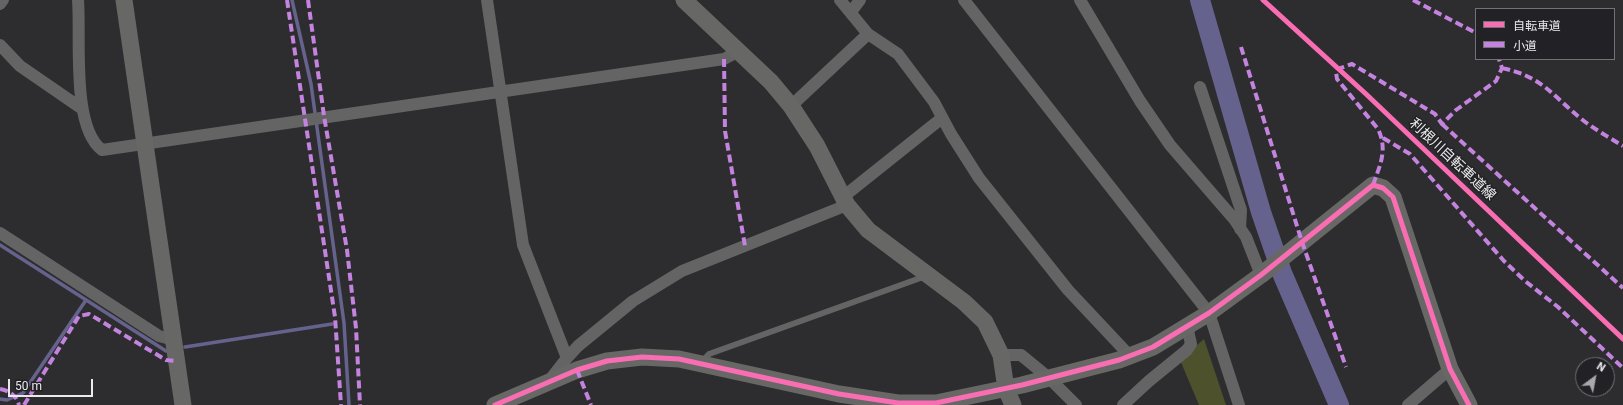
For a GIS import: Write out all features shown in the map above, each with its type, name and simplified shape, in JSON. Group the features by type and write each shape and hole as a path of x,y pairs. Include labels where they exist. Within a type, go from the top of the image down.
{"street":[{"path":"0,4 3,0"},
{"path":"78,0 81,108 90,137 94,144 102,150 145,142 724,59 739,51"},
{"path":"124,0 183,405"},
{"path":"487,0 523,245 567,358"},
{"path":"684,0 771,82 791,106 817,146 845,201 868,230 964,302 985,322 1001,355 1006,389 1013,405"},
{"path":"840,0 868,34 898,54 934,102 942,118 979,178 1068,290 1130,356"},
{"path":"851,12 860,0"},
{"path":"964,0 1209,313 1239,405"},
{"path":"1080,0 1140,101 1170,145 1246,237 1261,275"},
{"path":"791,106 868,34"},
{"path":"0,45 20,66 81,108"},
{"path":"1200,87 1241,210 1240,229"},
{"path":"549,381 567,358 633,300 682,272 845,201 942,118"},
{"path":"495,405 577,370 614,360 642,357 679,359 839,394 898,403 936,403 1006,389 1130,356 1153,347 1209,313 1261,275 1373,185 1383,188 1393,197 1450,369 1469,405"},
{"path":"0,233 159,336 174,340"},
{"path":"1123,405 1149,381 1187,350 1191,344 1187,326"},
{"path":"1001,355 1021,355 1076,405"},
{"path":"1408,405 1450,369"}],"lane":[{"path":"700,364 709,354 928,276"}],"green space":[{"path":"1204,339 1226,405 1199,405 1180,360"}],"waterway":[{"path":"292,0 311,84 344,323 349,405"},
{"path":"1200,0 1261,212 1282,273 1339,405"},
{"path":"0,245 166,351"},
{"path":"0,399 7,400 23,393 86,300"},
{"path":"185,347 332,324"}],"marked path":[{"path":"287,0 335,317 341,405"},
{"path":"308,0 324,116 347,250 356,328 360,405"},
{"path":"1413,0 1475,32"},
{"path":"1241,47 1302,242 1346,367"},
{"path":"724,59 725,131 745,246"},
{"path":"1373,185 1382,157 1383,151 1381,137 1378,129 1337,79 1336,72 1338,69 1352,64 1435,114 1442,124 1456,110 1496,81 1502,68 1499,60"},
{"path":"1502,68 1516,72 1538,82 1584,121 1623,146"},
{"path":"1442,124 1623,288"},
{"path":"1383,138 1410,154 1504,261 1525,281 1558,307 1623,368"},
{"path":"24,405 79,316 89,314 166,360 177,361"},
{"path":"577,370 591,405"},
{"path":"0,389 12,394 19,405"}],"cycle path":[{"name":"利根川自転車道線","path":"1263,0 1366,94 1623,339"},
{"path":"495,405 577,370 607,361 642,357 679,359 839,394 898,403 936,403 1022,385 1119,360 1153,347 1209,313 1261,275 1373,185 1383,188 1393,197 1450,369 1469,405"}]}
